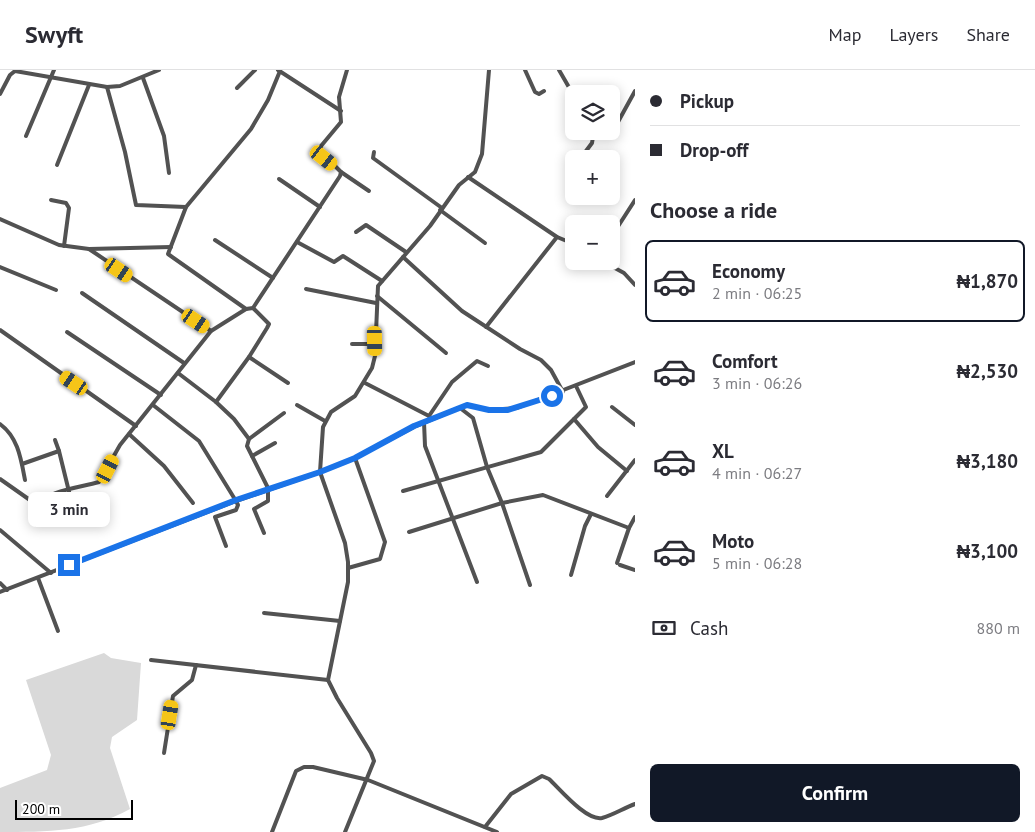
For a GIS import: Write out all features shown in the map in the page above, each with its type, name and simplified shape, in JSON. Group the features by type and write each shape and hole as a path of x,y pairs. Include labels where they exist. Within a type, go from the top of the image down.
{"street":[{"path":"26,136 54,70"},
{"path":"0,94 10,75 15,71 107,87 120,86 159,70"},
{"path":"237,88 255,70"},
{"path":"347,70 339,97 341,122 321,146 321,152 324,158 340,172 369,191"},
{"path":"344,832 368,780 374,762 371,753 336,698 328,680 348,568 345,543 320,472 324,421 331,412 355,396 364,383 375,356 378,286 459,185 480,164 489,70"},
{"path":"525,70 534,92 539,94 544,91"},
{"path":"559,70 568,85"},
{"path":"246,308 168,254 186,207 251,129 268,100 279,71 341,111"},
{"path":"142,78 164,136 169,173"},
{"path":"57,164 90,85"},
{"path":"107,87 125,152 136,205 186,207"},
{"path":"620,118 635,93"},
{"path":"374,152 373,158 485,243"},
{"path":"253,308 298,242 340,172"},
{"path":"468,178 557,237 565,240"},
{"path":"279,179 320,206"},
{"path":"51,200 66,203 69,208 64,246"},
{"path":"620,223 635,200"},
{"path":"0,219 64,246 89,249 171,247"},
{"path":"356,232 366,225 406,252"},
{"path":"486,327 557,237"},
{"path":"215,240 273,278"},
{"path":"298,242 334,262 343,256 382,281"},
{"path":"89,249 211,331"},
{"path":"403,257 462,311 541,360 551,370 563,392"},
{"path":"0,266 56,290"},
{"path":"617,270 635,285"},
{"path":"306,289 376,303"},
{"path":"82,292 184,364"},
{"path":"377,296 446,353"},
{"path":"37,525 34,511 37,505 48,496 99,482 120,445 211,331 246,308 253,308 269,324 250,357 216,402"},
{"path":"0,330 136,426"},
{"path":"68,332 161,395"},
{"path":"352,344 370,344 375,341"},
{"path":"250,357 288,383"},
{"path":"429,416 452,382 477,361 488,366"},
{"path":"0,592 236,500 320,472 355,458 424,422 467,405 489,410 508,410 563,392 635,362"},
{"path":"178,373 216,402 234,419 249,439"},
{"path":"364,383 434,418"},
{"path":"403,491 541,452 586,407 576,386"},
{"path":"297,404 324,421"},
{"path":"153,406 205,449 236,500 238,505 236,510 215,517 226,546"},
{"path":"612,407 635,424"},
{"path":"460,408 473,418 487,467 530,585"},
{"path":"264,533 254,509 268,501 268,488 247,443 249,439 284,413"},
{"path":"574,419 598,447 626,471"},
{"path":"424,422 423,439 451,519 477,582"},
{"path":"0,424 11,432 22,464 25,480"},
{"path":"129,434 164,466 193,503"},
{"path":"55,440 70,491 76,520"},
{"path":"252,456 275,443"},
{"path":"22,464 59,451"},
{"path":"348,568 380,559 385,542 355,458"},
{"path":"607,496 635,460"},
{"path":"0,478 37,505"},
{"path":"409,532 502,504 543,495 629,528"},
{"path":"571,574 585,526 591,514"},
{"path":"635,517 629,528 618,564 635,570"},
{"path":"0,530 51,573"},
{"path":"38,578 58,632"},
{"path":"0,584 7,590"},
{"path":"264,614 340,621"},
{"path":"151,660 328,680"},
{"path":"164,753 173,696 192,680 196,665"},
{"path":"272,832 296,771 304,767 313,766 368,780 497,832"},
{"path":"485,827 511,794 542,776 550,779 583,812 594,817 600,818 635,804"}],"shaded area":[{"path":"104,653 111,658 141,663 137,720 112,737 110,748 130,809 115,817 67,829 34,832 0,832 0,788 47,770 51,755 26,680"}],"route":[{"path":"69,565 268,488 320,472 355,458 414,426 467,405 489,410 508,410 552,396"}]}
